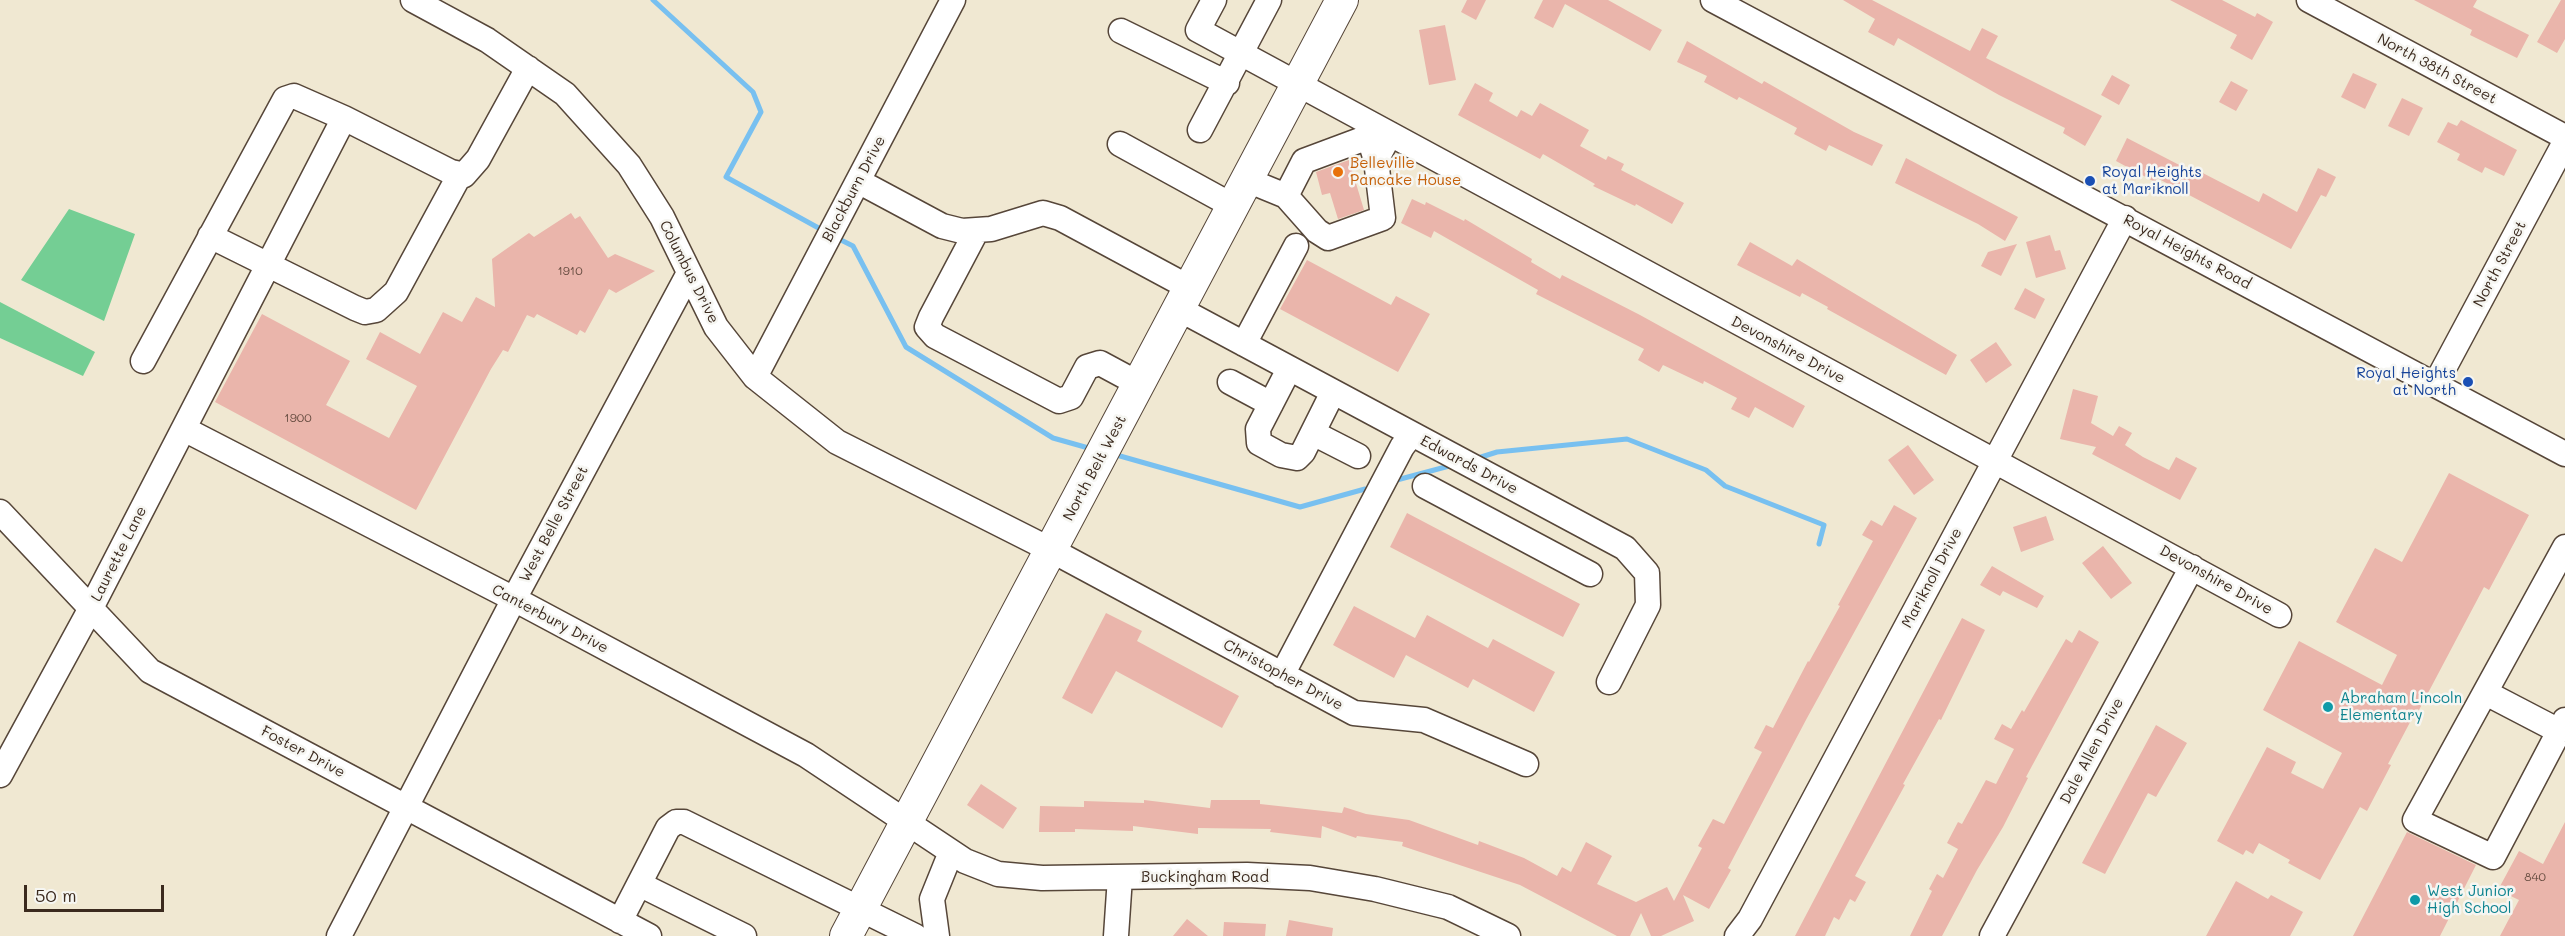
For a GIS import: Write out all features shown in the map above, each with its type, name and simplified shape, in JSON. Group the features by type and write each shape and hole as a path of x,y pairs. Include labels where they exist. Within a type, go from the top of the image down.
{"main road":[{"name":"North Belt West","path":"846,936 1342,0"}],"street":[{"name":"Columbus Drive","path":"413,0 487,40 565,94 629,165 662,217 716,327 755,377 837,442 1051,550"},
{"name":"Blackburn Drive","path":"755,377 953,0"},
{"name":"Devonshire Drive","path":"1214,0 1198,30 2279,615"},
{"path":"1200,130 1227,83 1269,0"},
{"name":"Royal Heights Road","path":"1713,0 2565,454"},
{"name":"North 38th Street","path":"2309,0 2565,137"},
{"path":"1120,32 1227,83"},
{"path":"143,361 285,99 294,96 344,118 459,176 464,175 478,159 528,68"},
{"name":"Laurette Lane","path":"0,775 91,608 344,118"},
{"path":"1376,160 1390,134"},
{"path":"1120,144 1240,193 1286,196 1317,231 1328,238 1383,218 1376,160 1371,144 1363,139 1304,161 1286,196"},
{"name":"North Street","path":"2435,385 2565,142"},
{"path":"210,237 355,308 365,312 376,310 396,292 459,176"},
{"name":"Edwards Drive","path":"858,181 942,226 962,231 991,229 1044,213 1060,218 1185,298 1244,344 1625,548 1647,573 1648,605 1609,682"},
{"name":"Mariknoll Drive","path":"1737,936 1750,919 2125,218"},
{"path":"977,230 927,327 935,336 1059,401 1071,397 1087,367 1100,363 1139,384"},
{"path":"1244,344 1296,246"},
{"name":"West Belle Street","path":"339,936 514,599 689,273"},
{"path":"1290,369 1258,429 1259,443 1281,455 1297,458 1303,452 1333,392"},
{"path":"1230,382 1271,404"},
{"name":"Canterbury Drive","path":"184,429 514,599 806,755 908,822"},
{"path":"1313,433 1358,456"},
{"path":"1282,675 1402,447 1411,435"},
{"path":"1425,486 1590,573"},
{"path":"1506,529 1524,495"},
{"name":"Foster Drive","path":"0,513 150,671 649,936"},
{"path":"2486,693 2562,726 2493,858 2415,820 2565,547"},
{"name":"Christopher Drive","path":"1051,550 1354,713 1424,720 1526,764"},
{"name":"Dale Allen Drive","path":"1992,936 2192,567"},
{"path":"620,921 668,828 676,822 684,822 915,936"},
{"name":"Buckingham Road","path":"908,822 965,861 998,874 1042,878 1247,875 1310,878 1375,889 1448,907 1508,936"},
{"path":"937,936 933,899 951,852"},
{"path":"1116,936 1120,877"},
{"path":"639,884 744,936"}],"green space":[{"path":"69,209 135,234 104,321 21,280"},
{"path":"0,302 95,352 83,376 0,338"}],"building":[{"path":"1467,0 1486,0 1476,20 1461,12"},
{"path":"1543,0 1608,0 1662,30 1650,51 1565,4 1553,28 1534,18"},
{"path":"1843,0 1872,0 1970,51 1982,28 1998,36 1986,58 2102,116 2085,146 2063,133 2065,128 1999,95 1898,38 1894,46 1868,32 1875,19"},
{"path":"2170,0 2222,0 2255,17 2257,13 2273,22 2252,60 2230,48 2237,35"},
{"path":"2414,0 2477,0 2473,7 2529,35 2517,58 2470,35 2472,30"},
{"path":"2561,0 2565,0 2565,39 2557,53 2537,42"},
{"path":"1445,25 1456,80 1429,85 1419,30"},
{"path":"1687,41 1762,84 1764,81 1854,132 1883,145 1872,166 1829,145 1826,151 1794,134 1797,128 1739,97 1737,100 1704,82 1707,76 1677,62"},
{"path":"2353,73 2377,84 2365,109 2341,97"},
{"path":"2112,75 2130,85 2119,105 2101,95"},
{"path":"2231,81 2248,90 2236,111 2219,102"},
{"path":"1475,83 1493,93 1489,101 1517,117 1521,110 1532,116 1540,103 1589,130 1580,146 1606,160 1608,156 1624,164 1621,170 1684,203 1672,224 1636,204 1635,206 1593,186 1595,184 1543,154 1540,159 1458,115"},
{"path":"2402,98 2423,108 2409,136 2388,126"},
{"path":"2461,120 2517,150 2504,176 2485,167 2482,173 2457,160 2460,154 2437,142 2448,122 2457,126"},
{"path":"2127,138 2259,202 2263,193 2297,212 2318,168 2336,177 2326,197 2321,195 2291,249 2157,178 2155,182 2116,161"},
{"path":"1906,158 2018,217 2005,241 1978,224 1895,183"},
{"path":"1349,160 1364,210 1338,219 1330,193 1322,195 1316,172"},
{"path":"1412,199 1425,205 1426,202 1464,221 1465,219 1532,259 1531,262 1560,279 1562,275 1640,315 1805,406 1793,428 1755,407 1749,418 1731,409 1737,398 1704,381 1703,384 1663,365 1659,372 1638,360 1644,349 1536,294 1538,290 1434,231 1431,238 1401,223"},
{"path":"571,213 575,219 580,216 608,258 615,254 655,271 616,293 609,289 585,333 580,330 577,335 537,314 534,318 527,315 508,352 503,350 491,369 416,510 215,402 262,314 350,361 326,405 389,438 417,386 366,359 380,332 420,354 443,312 462,322 476,297 495,307 492,259 529,233 534,237"},
{"path":"2050,235 2055,251 2060,250 2066,269 2036,278 2026,242"},
{"path":"1750,242 1792,266 1797,259 1957,355 1946,375 1802,293 1800,297 1737,265"},
{"path":"2017,244 2001,276 1981,266 1988,252"},
{"path":"1307,260 1391,305 1396,296 1430,314 1398,372 1280,309"},
{"path":"2025,288 2045,299 2035,319 2014,309"},
{"path":"1996,342 2012,365 1986,383 1970,360"},
{"path":"2073,389 2098,396 2091,423 2113,436 2119,426 2132,433 2125,445 2143,457 2169,470 2176,457 2197,468 2180,500 2092,454 2096,447 2060,439"},
{"path":"1908,445 1934,480 1914,495 1888,460"},
{"name":"Abraham Lincoln Elementary","path":"2449,473 2529,515 2489,590 2484,587 2419,710 2417,709 2388,764 2391,765 2367,811 2360,807 2320,880 2288,863 2290,860 2259,843 2253,854 2246,850 2243,855 2217,841 2267,747 2296,762 2291,773 2323,789 2342,753 2263,710 2299,641 2382,685 2397,655 2336,622 2375,548 2402,562"},
{"path":"1894,505 1917,518 1807,718 1728,868 1731,870 1709,909 1683,895 1694,921 1661,936 1651,936 1641,913 1630,936 1617,936 1520,885 1402,846 1403,842 1357,836 1356,838 1322,826 1321,838 1270,832 1271,829 1198,828 1198,834 1133,826 1133,831 1075,829 1075,832 1039,832 1040,806 1084,807 1084,801 1144,803 1144,800 1210,808 1211,800 1260,800 1260,804 1342,813 1344,807 1366,814 1409,820 1478,845 1479,841 1524,858 1557,876 1562,867 1571,872 1586,842 1612,856 1597,884 1636,902 1667,887 1674,901 1702,848 1698,846 1713,819 1724,824 1762,752 1754,748 1766,725 1773,728 1840,606 1838,605 1873,541 1862,535 1871,520 1882,526"},
{"path":"1407,513 1580,604 1563,637 1390,547"},
{"path":"2046,516 2054,540 2021,552 2013,527"},
{"path":"2103,546 2132,583 2111,599 2082,563"},
{"path":"1992,566 2044,596 2037,608 2003,591 2000,596 1980,585"},
{"path":"1354,606 1415,638 1427,615 1488,648 1493,639 1555,672 1534,712 1473,679 1468,688 1406,655 1394,678 1333,645"},
{"path":"1106,613 1142,631 1137,641 1239,696 1222,728 1116,671 1092,714 1062,698"},
{"path":"1962,618 1985,630 1941,720 1939,719 1903,784 1905,785 1855,876 1866,882 1855,902 1850,899 1839,920 1834,917 1825,936 1795,936"},
{"path":"2079,630 2099,642 2026,777 2028,778 2003,827 1942,936 1910,936 1932,891 1929,889 1937,874 1943,878 1958,849 1947,843 1958,822 1962,824 1986,780 1996,784 2014,749 1994,739 2002,724 2011,729 2022,710 2024,712 2066,639 2072,643"},
{"path":"2156,725 2187,743 2156,797 2148,793 2105,874 2082,863"},
{"path":"981,784 1017,808 1003,829 967,805"},
{"name":"West Junior High School","path":"2565,822 2565,936 2500,936 2519,900 2498,890 2519,851 2543,864"},
{"name":"West Junior High School","path":"2407,832 2476,865 2440,936 2353,936"},
{"path":"2236,881 2268,899 2271,895 2303,912 2290,936 2206,936"},
{"path":"1187,919 1208,936 1173,936"},
{"path":"1289,920 1333,928 1332,936 1286,936"},
{"path":"1224,922 1266,924 1265,936 1223,936"}],"waterway":[{"path":"653,0 753,92 761,112 726,177 824,231"},
{"path":"835,237 853,246 906,347 1053,438 1092,449"},
{"path":"1478,458 1497,452 1627,439 1706,470 1725,486 1824,525 1819,544"},
{"path":"1113,454 1300,507 1365,489"},
{"path":"1393,481 1453,465"}],"place":[{"name":"Belleville Pancake House","path":"1338,172"},
{"name":"Royal Heights at Mariknoll","path":"2090,181"},
{"name":"Royal Heights at North","path":"2468,382"},
{"name":"Abraham Lincoln Elementary","path":"2328,707"},
{"name":"West Junior High School","path":"2415,900"}]}
